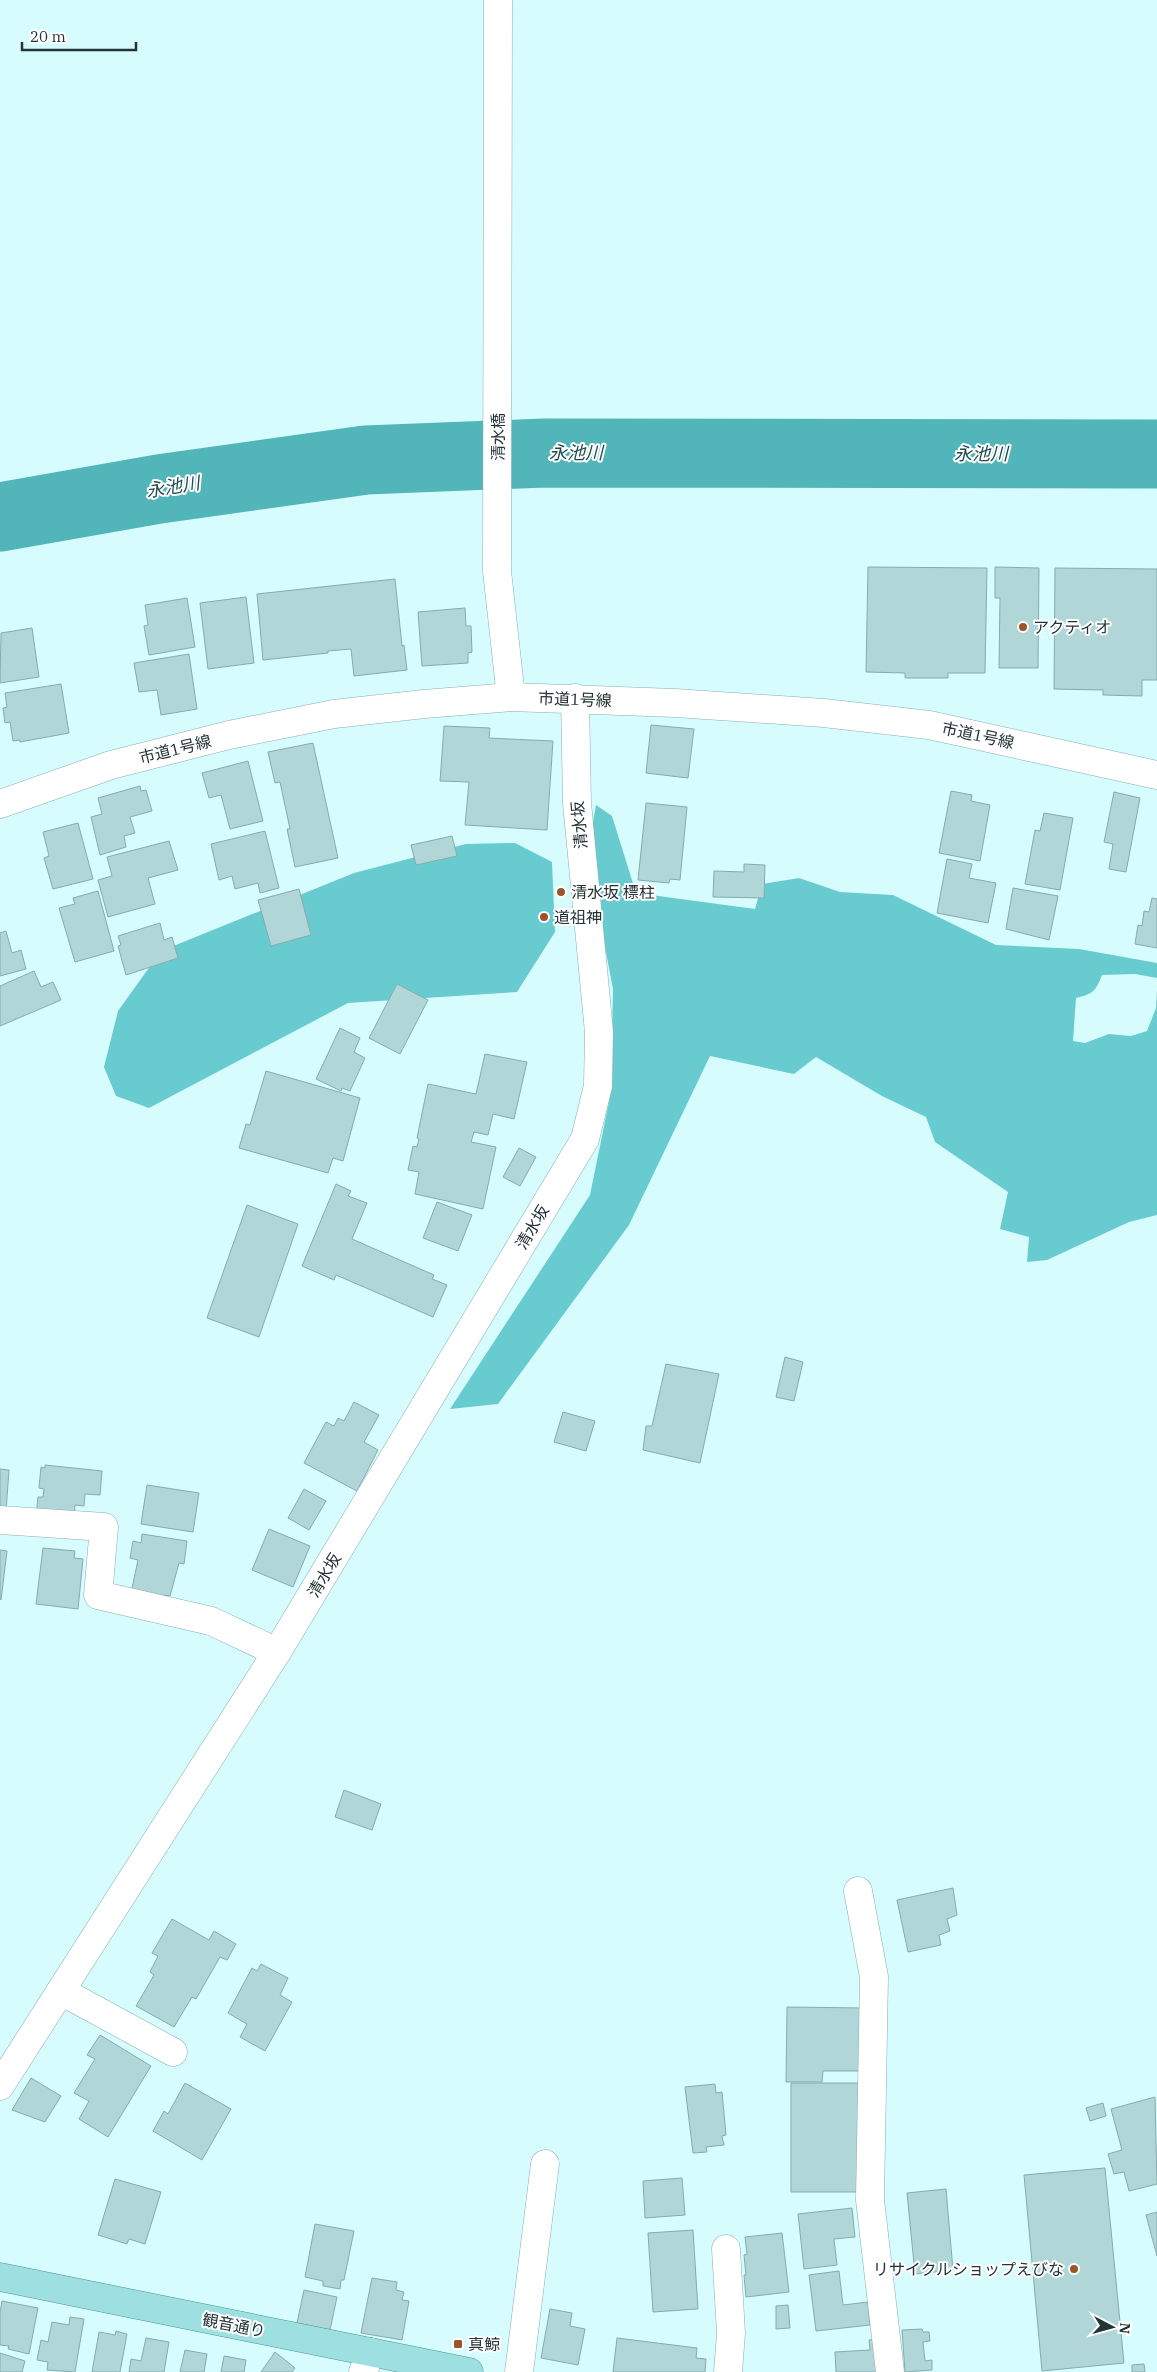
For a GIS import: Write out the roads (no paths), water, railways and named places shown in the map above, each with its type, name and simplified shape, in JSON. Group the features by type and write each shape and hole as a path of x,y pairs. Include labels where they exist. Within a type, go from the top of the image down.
{"main road":[{"name":"観音通り","path":"0,2277 367,2362 469,2372"}],"street":[{"name":"清水橋","path":"498,0 497,571 511,697"},
{"name":"市道1号線","path":"0,804 112,765 229,735 334,714 511,697 575,698 824,713 929,725 1157,775"},
{"name":"清水坂","path":"0,2086 278,1652 585,1139 598,1086 599,1032 577,803 575,698"},
{"path":"0,1520 104,1528 98,1595 211,1621 278,1652"},
{"path":"858,1891 874,1978 870,2200 890,2372"},
{"path":"61,1990 173,2052"},
{"path":"519,2372 545,2164"},
{"path":"726,2249 731,2333 728,2372"}],"waterway":[{"name":"永池川","path":"0,517 159,489 366,460 544,453 1157,454"}],"place":[{"name":"アクティオ","path":"1023,627"},
{"name":"清水坂 標柱","path":"561,892"},
{"name":"道祖神","path":"544,917"},
{"name":"リサイクルショップえびな","path":"1074,2269"},
{"name":"真鯨","path":"458,2344"}]}
